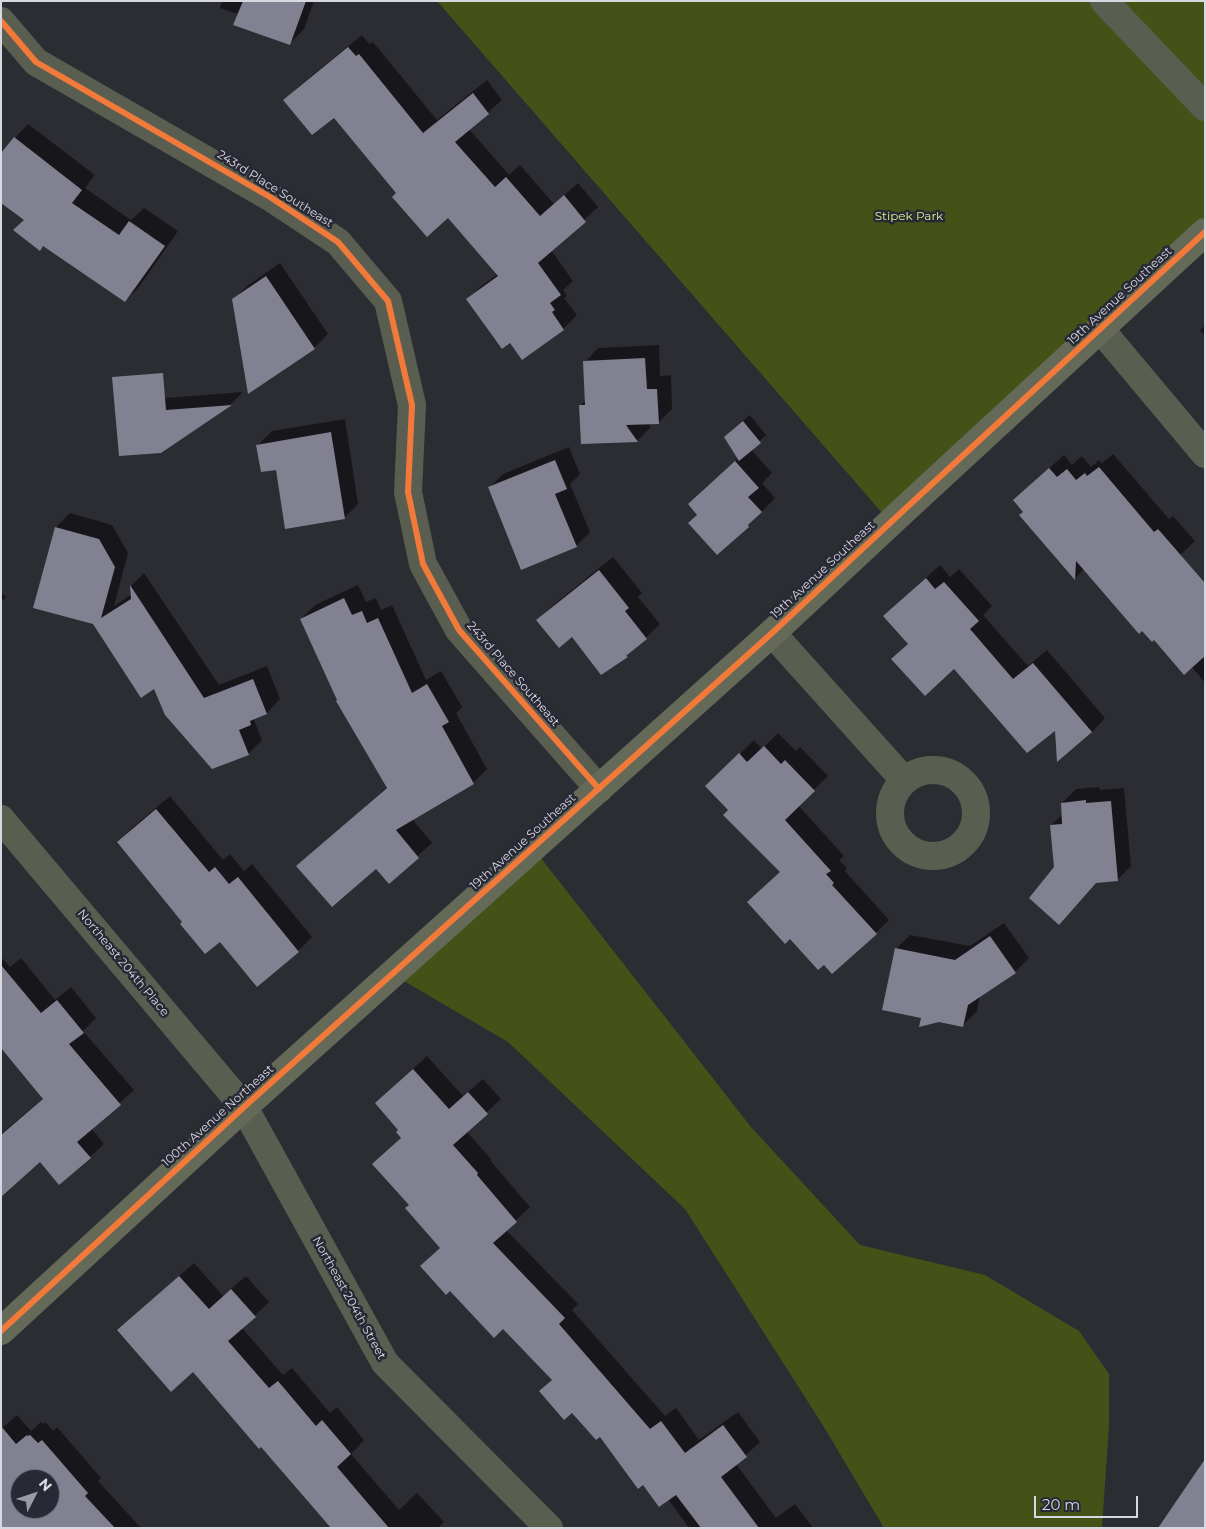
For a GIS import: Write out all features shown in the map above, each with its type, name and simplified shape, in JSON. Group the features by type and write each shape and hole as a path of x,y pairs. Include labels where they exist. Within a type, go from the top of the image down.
{"street":[{"path":"1104,1 1205,107"},
{"name":"243rd Place Southeast","path":"1,21 36,62 270,197 338,242 388,302 412,405 408,492 423,564 459,630 599,789"},
{"name":"19th Avenue Southeast","path":"452,920 772,633 904,508 1101,330 1205,232"},
{"path":"1101,330 1205,454"},
{"path":"772,633 904,780"},
{"name":"Northeast 204th Place","path":"1,819 244,1107"},
{"name":"100th Avenue Northeast","path":"1,1331 244,1107 452,920"},
{"name":"Northeast 204th Street","path":"244,1107 385,1363 549,1528"}],"green space":[{"name":"Stipek Park","path":"437,1 1092,1 1205,112 1205,238 890,522"},
{"path":"1104,1 1205,1 1205,107"},
{"path":"533,848 751,1127 860,1245 985,1275 1079,1331 1109,1374 1109,1424 1102,1528 884,1528 824,1427 685,1209 508,1042 392,974"}],"building":[{"path":"243,1 306,1 290,45 233,25"},
{"path":"348,47 356,56 359,54 423,133 473,93 489,114 455,142 495,187 506,177 540,216 564,195 586,222 538,263 561,295 550,303 555,310 552,312 564,330 522,360 510,343 502,349 466,299 498,276 448,218 427,237 392,197 396,193 334,118 312,135 283,100"},
{"path":"14,137 82,190 72,203 119,235 129,221 165,246 125,302 43,246 40,251 13,230 24,220 1,203 1,153"},
{"path":"266,276 315,349 248,394 232,299"},
{"path":"645,358 647,389 657,389 659,424 626,425 638,442 581,444 579,405 585,405 583,361"},
{"path":"163,373 166,410 232,405 161,453 119,456 112,377"},
{"path":"743,421 761,443 739,461 724,437"},
{"path":"331,432 345,519 285,529 276,470 261,472 256,445"},
{"path":"555,460 567,489 555,494 577,547 521,570 488,487"},
{"path":"735,461 759,488 748,497 762,512 748,525 749,527 717,555 688,523 697,515 688,504"},
{"path":"1099,467 1154,532 1158,529 1205,583 1205,656 1184,675 1154,640 1152,642 1142,631 1139,634 1076,561 1075,580 1019,515 1023,512 1013,500 1049,468 1057,477 1067,469 1076,480 1085,473 1087,476"},
{"path":"55,527 99,539 115,567 101,618 131,599 130,585 204,698 253,679 267,714 250,721 251,725 239,730 249,755 212,769 165,715 154,689 141,698 93,624 33,608"},
{"path":"599,570 629,608 625,611 647,639 626,656 628,657 601,675 572,637 559,648 536,620"},
{"path":"926,578 935,589 944,582 979,621 970,629 1013,679 1033,663 1092,732 1057,762 1055,731 1027,753 954,669 925,696 891,659 908,644 883,616"},
{"path":"344,598 352,615 362,611 367,623 378,618 412,693 427,684 449,722 442,726 474,784 396,830 419,858 389,884 376,869 332,907 296,866 387,788 336,701 300,619"},
{"path":"764,746 781,764 785,760 815,791 785,820 831,871 826,874 834,883 832,885 877,934 832,974 824,965 818,970 790,939 785,944 747,902 780,872 723,815 728,810 705,786 739,753 747,762"},
{"path":"1086,800 1086,803 1111,801 1118,881 1096,883 1059,925 1029,898 1054,867 1050,825 1062,824 1061,803"},
{"path":"156,809 209,872 215,867 229,884 238,877 299,952 257,987 220,942 205,954 180,924 182,922 117,842"},
{"path":"990,936 1016,973 968,1005 963,1027 939,1022 919,1027 921,1018 882,1010 895,948 955,960"},
{"path":"1,965 41,1013 57,1000 84,1033 69,1044 121,1105 77,1142 91,1158 59,1185 40,1162 1,1197 1,1135 43,1099 1,1048"},
{"path":"413,1069 449,1109 468,1092 488,1114 453,1145 517,1222 493,1243 565,1318 559,1324 650,1429 661,1421 685,1453 723,1425 747,1457 721,1477 759,1528 701,1528 676,1495 659,1507 643,1485 638,1489 600,1437 596,1440 572,1413 564,1420 539,1391 552,1380 503,1329 494,1338 450,1291 446,1295 420,1266 440,1248 405,1208 409,1205 372,1164 401,1138 396,1132 398,1130 375,1103"},
{"path":"179,1276 209,1309 231,1289 256,1317 228,1341 269,1388 278,1381 316,1426 322,1420 351,1454 337,1467 389,1528 331,1528 261,1447 259,1449 193,1372 171,1392 117,1330"},
{"path":"1,1426 16,1444 27,1435 30,1435 38,1443 42,1440 88,1493 85,1496 115,1528 1,1528"},
{"path":"1205,1459 1205,1528 1158,1528"}],"cycle path":[{"path":"1,21 36,62 270,197 338,242 388,301 412,405 408,492 423,564 459,630 599,789"},
{"path":"1,1331 244,1107 772,633 1205,232"}]}
